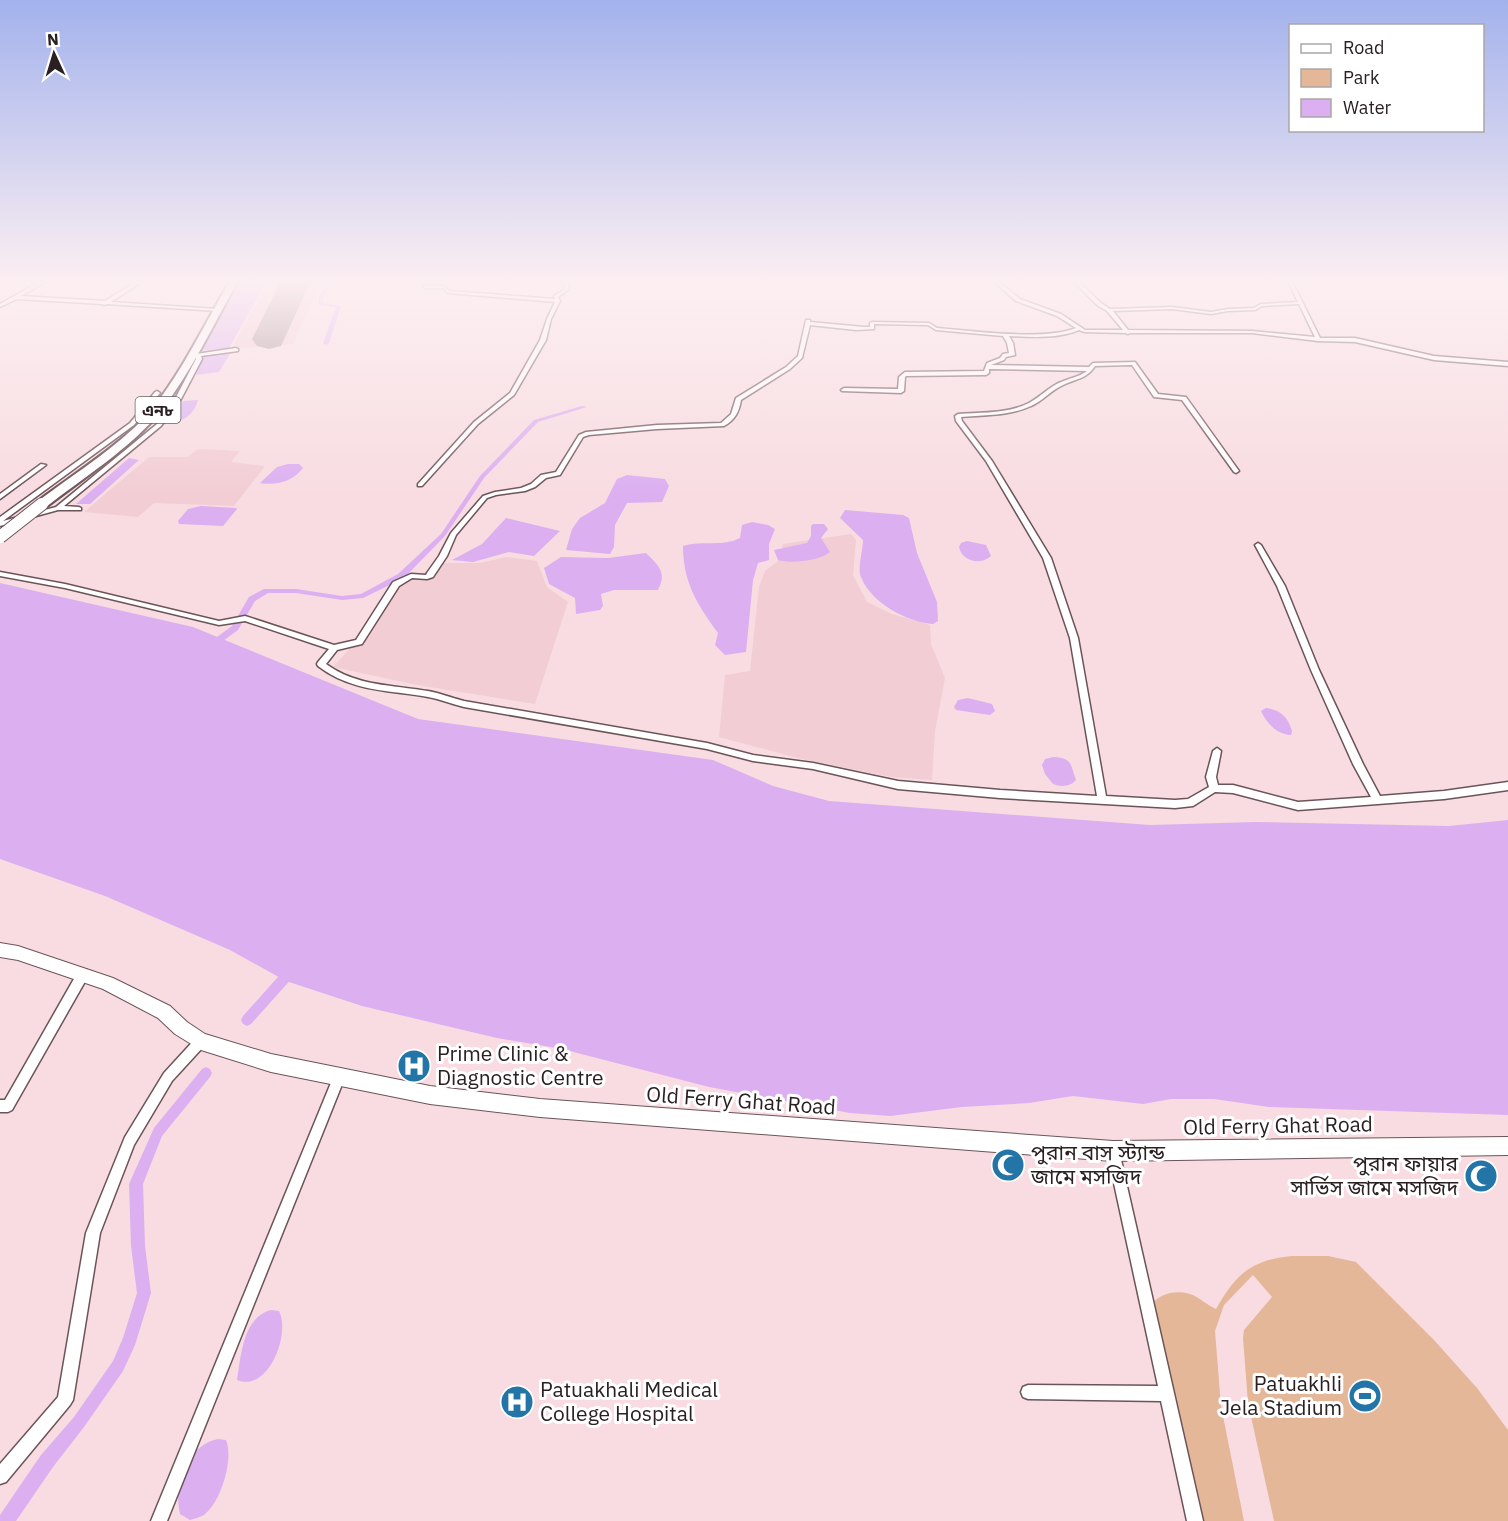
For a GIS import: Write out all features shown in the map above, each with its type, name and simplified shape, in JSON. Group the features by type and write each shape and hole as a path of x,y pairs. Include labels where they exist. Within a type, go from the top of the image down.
{"highway":[{"name":"এন৮","path":"0,537 130,436 155,412 172,390 194,352"}],"street":[{"path":"58,508 159,425 177,401 199,359 198,355 221,352"},
{"path":"420,485 476,423 512,394 536,352"},
{"path":"0,574 65,586 219,623 245,618 334,648 359,642 396,584 411,576 427,577 443,556 453,534 485,497 527,488 545,474 558,474 581,436 588,433 657,427 722,425 731,420 737,410 738,399 782,372 800,357 801,352"},
{"path":"844,390 901,391 902,377 905,374 986,373 988,364 1002,359 1005,355 1012,355 1011,352"},
{"path":"1408,352 1434,358 1508,364"},
{"path":"1102,800 1074,638 1047,558 989,461 959,421 958,416 1010,412 1028,406 1050,394 1059,385 1084,376 1093,365 1133,363 1156,396 1184,398 1236,471"},
{"path":"987,367 1091,369"},
{"path":"0,522 132,424 157,393"},
{"path":"0,497 43,465"},
{"path":"0,522 58,508 79,508"},
{"path":"1258,545 1281,586 1315,670 1358,764 1378,801"},
{"path":"334,648 321,664 332,674 381,688 429,694 464,704 707,746 753,758 813,766 898,785 1102,800 1190,803 1214,788 1233,789 1298,806 1444,795 1508,786"},
{"path":"1214,788 1211,777 1217,751"},
{"name":"Old Ferry Ghat Road","path":"0,950 18,952 107,983 164,1012 181,1028 201,1041 271,1063 430,1095 540,1108 1113,1151 1508,1146"},
{"path":"0,1106 8,1106 82,974"},
{"path":"0,1476 65,1400 93,1233 129,1141 168,1077 201,1041"},
{"path":"159,1521 339,1077"},
{"path":"1113,1151 1195,1521"},
{"path":"1028,1392 1168,1394"}],"shaded area":[{"path":"198,449 240,451 231,462 265,466 234,506 154,503 138,517 84,512 149,457 187,457"},
{"path":"851,534 856,540 853,575 867,602 892,614 930,625 931,644 945,678 935,731 932,780 891,777 802,759 719,737 725,675 750,671 759,587 765,571 778,561 783,544"},
{"path":"506,557 537,561 547,587 568,602 535,704 417,685 333,667 379,617 402,577 421,574 437,567 439,563 480,563"}],"green space":[{"name":"Patuakhli Jela Stadium","path":"1292,1256 1328,1256 1356,1262 1434,1340 1477,1388 1508,1430 1508,1521 1274,1521 1248,1403 1243,1338 1244,1330 1272,1297 1253,1275 1224,1305 1215,1331 1221,1406 1244,1521 1203,1521 1151,1307 1158,1298 1179,1292 1193,1295 1216,1309 1238,1278 1246,1271 1266,1261"}],"water":[{"path":"225,352 230,354 219,372 196,375 203,357"},
{"path":"198,400 189,416 172,422 171,415 183,401"},
{"path":"129,458 139,460 90,504 76,504"},
{"path":"299,464 303,468 284,482 260,483 277,467"},
{"path":"627,475 665,479 669,486 662,502 627,503 615,525 614,547 610,554 566,550 572,529 580,518 605,503 617,479"},
{"path":"201,506 237,509 223,526 179,524 178,521 188,509"},
{"path":"845,510 903,515 909,518 917,553 937,602 938,621 933,624 901,615 881,603 873,595 860,574 863,540 840,518"},
{"path":"506,518 560,531 534,556 509,552 473,562 452,560 482,544"},
{"path":"752,522 775,529 769,544 769,560 758,563 753,580 746,652 725,655 715,645 718,633 698,602 689,582 683,546 733,541 740,538 742,525"},
{"path":"813,524 824,524 828,529 821,538 830,552 819,558 805,561 778,560 774,550 807,543"},
{"path":"967,541 986,545 991,556 982,561 968,559 959,547 961,543"},
{"path":"646,553 662,574 658,590 614,590 601,594 603,606 600,610 576,614 575,598 549,584 544,568 561,557 608,558"},
{"path":"0,583 193,627 418,719 713,760 773,786 829,801 1150,825 1255,822 1449,826 1508,820 1508,1115 1269,1107 1214,1099 1171,1099 1143,1104 1073,1096 1029,1103 962,1107 890,1116 850,1113 709,1087 562,1049 497,1038 362,1006 286,981 230,950 105,896 0,859"},
{"path":"968,698 992,704 995,711 990,715 956,710 954,707 958,700"},
{"path":"1266,708 1276,710 1286,718 1292,731 1291,735 1281,733 1269,724 1261,711"},
{"path":"1053,757 1069,762 1076,780 1074,782 1065,786 1053,784 1045,774 1042,765 1045,759"},
{"path":"271,1310 279,1311 282,1321 282,1333 274,1359 258,1378 248,1382 237,1380 242,1349 249,1329 262,1314"},
{"path":"218,1439 226,1440 228,1448 227,1469 221,1491 204,1515 190,1520 180,1514 178,1502 178,1491 184,1468 198,1449"}],"waterway":[{"path":"213,644 235,628 252,599 267,591 296,591 342,598 363,596 401,576 443,535 482,477 536,421 584,407"},
{"path":"247,1020 290,972"},
{"path":"6,1521 47,1461 79,1422 118,1366 130,1340 144,1293 138,1246 136,1184 158,1132 206,1073"}],"place":[{"name":"Prime Clinic & Diagnostic Centre","path":"414,1066"},
{"name":"পুরান বাস স্ট্যান্ড জামে মসজিদ","path":"1008,1165"},
{"name":"পুরান ফায়ার সার্ভিস জামে মসজিদ","path":"1481,1176"},
{"name":"Patuakhli Jela Stadium","path":"1365,1396"},
{"name":"Patuakhali Medical College Hospital","path":"517,1402"}]}
